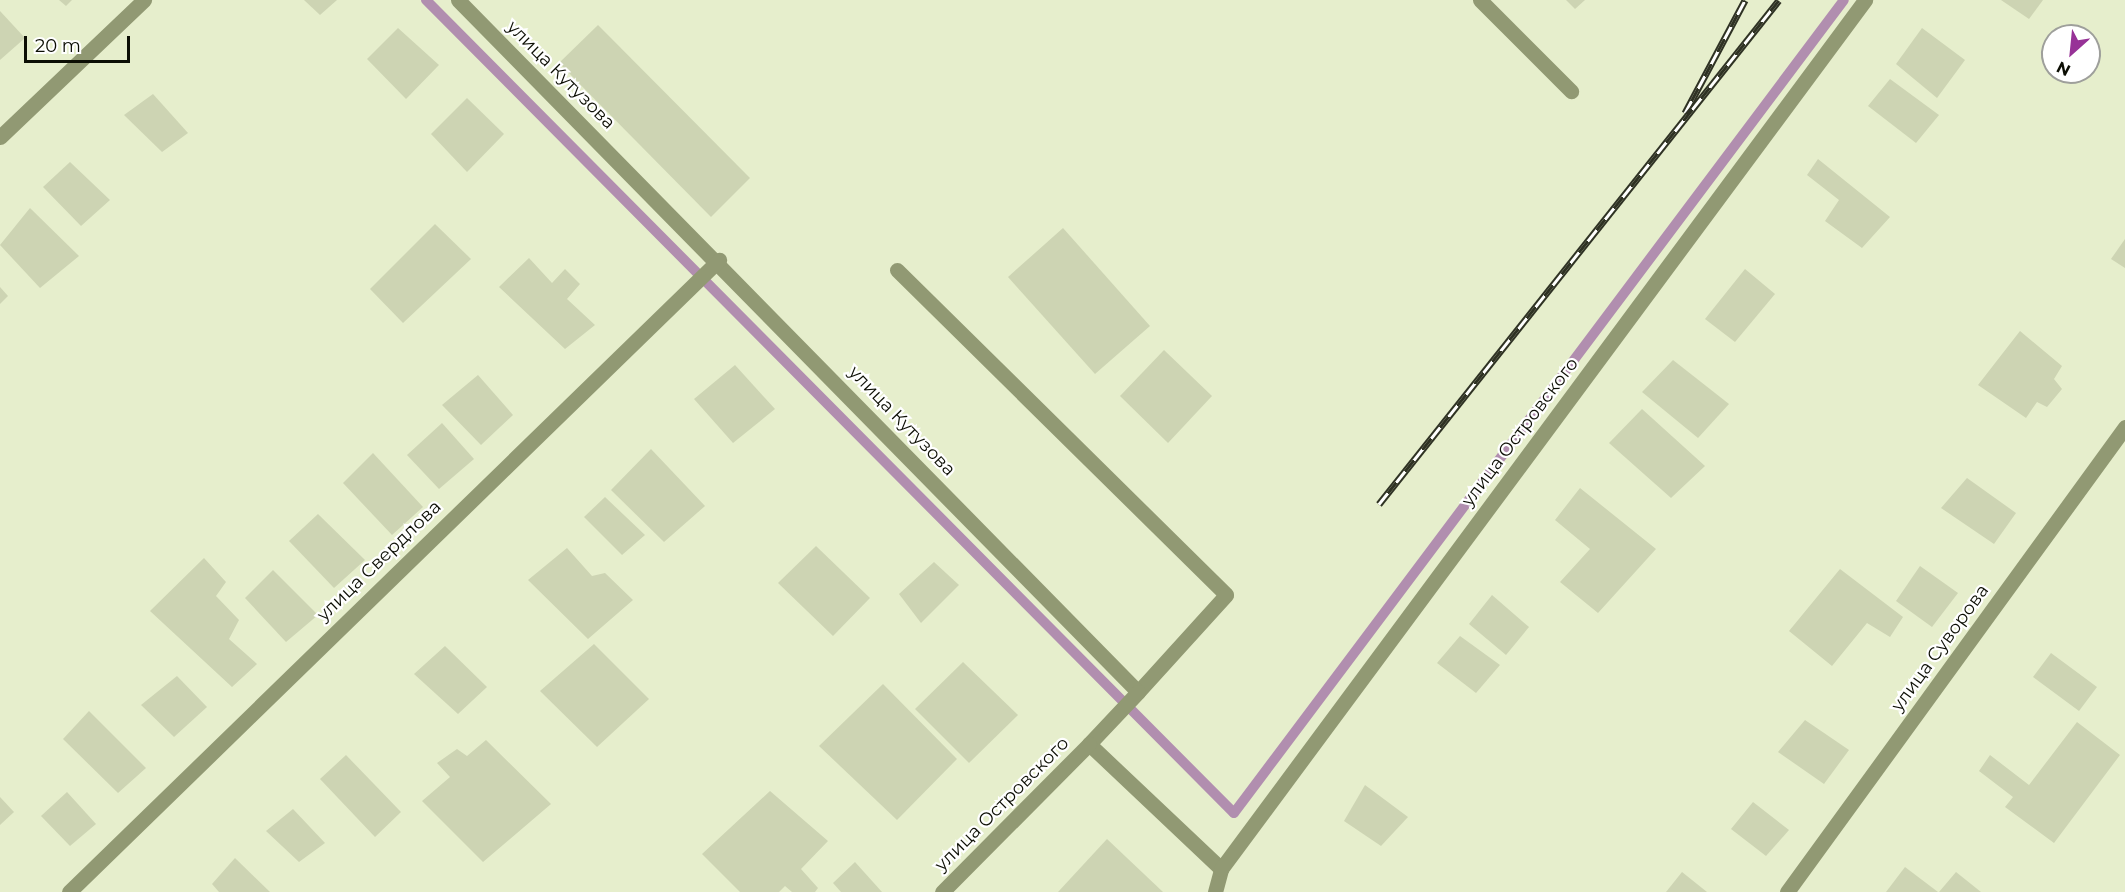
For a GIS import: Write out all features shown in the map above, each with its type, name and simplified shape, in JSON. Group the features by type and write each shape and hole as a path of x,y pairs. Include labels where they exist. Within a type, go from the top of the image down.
{"street":[{"path":"0,137 144,0"},
{"name":"улица Кутузова","path":"458,0 719,260 1138,692"},
{"path":"1480,0 1571,91"},
{"name":"улица Островского","path":"1215,892 1221,869 1865,0"},
{"name":"улица Свердлова","path":"69,892 719,260"},
{"path":"897,270 1226,596 1089,744 1221,869"},
{"name":"улица Суворова","path":"1787,892 2125,427"},
{"name":"улица Островского","path":"942,892 1089,744"}],"building":[{"path":"59,0 72,0 66,6"},
{"path":"304,0 337,0 320,15"},
{"path":"1566,0 1585,0 1575,9"},
{"path":"2001,0 2043,0 2029,19"},
{"path":"0,11 25,38 0,60"},
{"path":"598,25 750,178 711,217 559,63"},
{"path":"398,28 439,65 406,99 367,59"},
{"path":"1922,28 1965,60 1937,98 1896,64"},
{"path":"1890,79 1939,115 1916,143 1868,106"},
{"path":"153,94 188,133 162,152 124,115"},
{"path":"467,98 504,134 467,172 431,134"},
{"path":"1818,159 1890,217 1862,248 1825,221 1839,200 1807,175"},
{"path":"70,162 110,200 81,226 43,187"},
{"path":"30,208 79,256 40,288 0,245"},
{"path":"435,224 471,259 403,323 370,289"},
{"path":"1063,228 1150,326 1095,374 1008,277"},
{"path":"2125,239 2125,268 2111,259"},
{"path":"529,258 552,283 565,269 580,284 567,299 595,325 565,349 499,287"},
{"path":"1745,269 1775,294 1735,342 1705,319"},
{"path":"0,287 8,296 0,304"},
{"path":"2020,331 2062,366 2054,379 2062,389 2047,407 2037,402 2026,418 1978,385"},
{"path":"1164,350 1212,396 1168,443 1120,396"},
{"path":"1673,360 1729,404 1698,438 1642,392"},
{"path":"735,365 775,409 733,443 694,399"},
{"path":"478,375 513,415 481,445 442,405"},
{"path":"1642,409 1705,466 1671,498 1609,443"},
{"path":"442,423 474,459 439,489 407,455"},
{"path":"651,449 705,506 664,542 611,490"},
{"path":"373,453 423,507 392,535 343,483"},
{"path":"1967,478 2016,513 1994,544 1941,508"},
{"path":"1580,488 1656,549 1598,613 1560,582 1590,549 1555,520"},
{"path":"605,497 645,535 622,555 584,517"},
{"path":"318,514 365,560 334,588 289,541"},
{"path":"816,546 870,598 833,636 778,583"},
{"path":"567,548 592,576 605,573 633,600 588,639 528,580"},
{"path":"204,558 226,582 216,596 239,620 229,639 257,664 232,687 150,611"},
{"path":"934,562 959,585 921,623 899,594"},
{"path":"1920,566 1958,593 1932,627 1896,601"},
{"path":"1840,569 1903,617 1890,637 1867,623 1832,666 1789,631"},
{"path":"273,570 318,615 286,642 245,598"},
{"path":"1492,595 1529,627 1506,655 1469,624"},
{"path":"1460,636 1500,665 1476,693 1437,663"},
{"path":"594,644 649,699 597,747 540,691"},
{"path":"445,646 487,687 458,714 414,674"},
{"path":"2051,653 2097,687 2079,711 2033,677"},
{"path":"963,662 1018,715 969,763 915,709"},
{"path":"177,676 207,707 174,737 141,705"},
{"path":"883,684 957,759 897,820 819,746"},
{"path":"89,711 146,768 118,793 63,739"},
{"path":"1805,720 1849,750 1824,784 1778,752"},
{"path":"2077,722 2120,755 2054,843 2005,807 2013,797 1979,771 1990,755 2029,785"},
{"path":"486,740 551,804 483,862 422,801 450,777 437,763 457,749 467,756"},
{"path":"346,755 401,812 375,837 320,779"},
{"path":"1365,785 1408,817 1381,846 1344,821"},
{"path":"770,791 828,841 801,869 818,888 815,892 792,892 785,886 779,892 740,892 702,854"},
{"path":"67,792 96,824 70,846 41,816"},
{"path":"0,797 14,812 0,825"},
{"path":"1753,802 1789,830 1766,856 1731,829"},
{"path":"293,809 325,843 299,862 266,831"},
{"path":"1107,839 1163,892 1058,892"},
{"path":"235,858 270,892 219,892 212,884"},
{"path":"855,862 882,892 841,892 833,883"},
{"path":"1905,867 1938,892 1886,892"},
{"path":"1682,872 1707,892 1666,892"},
{"path":"1956,872 1981,892 1939,892"}],"waterway":[{"path":"426,0 1234,813 1844,0"}],"railway":[{"path":"1685,113 1745,0"},
{"path":"1379,504 1779,0"}]}
